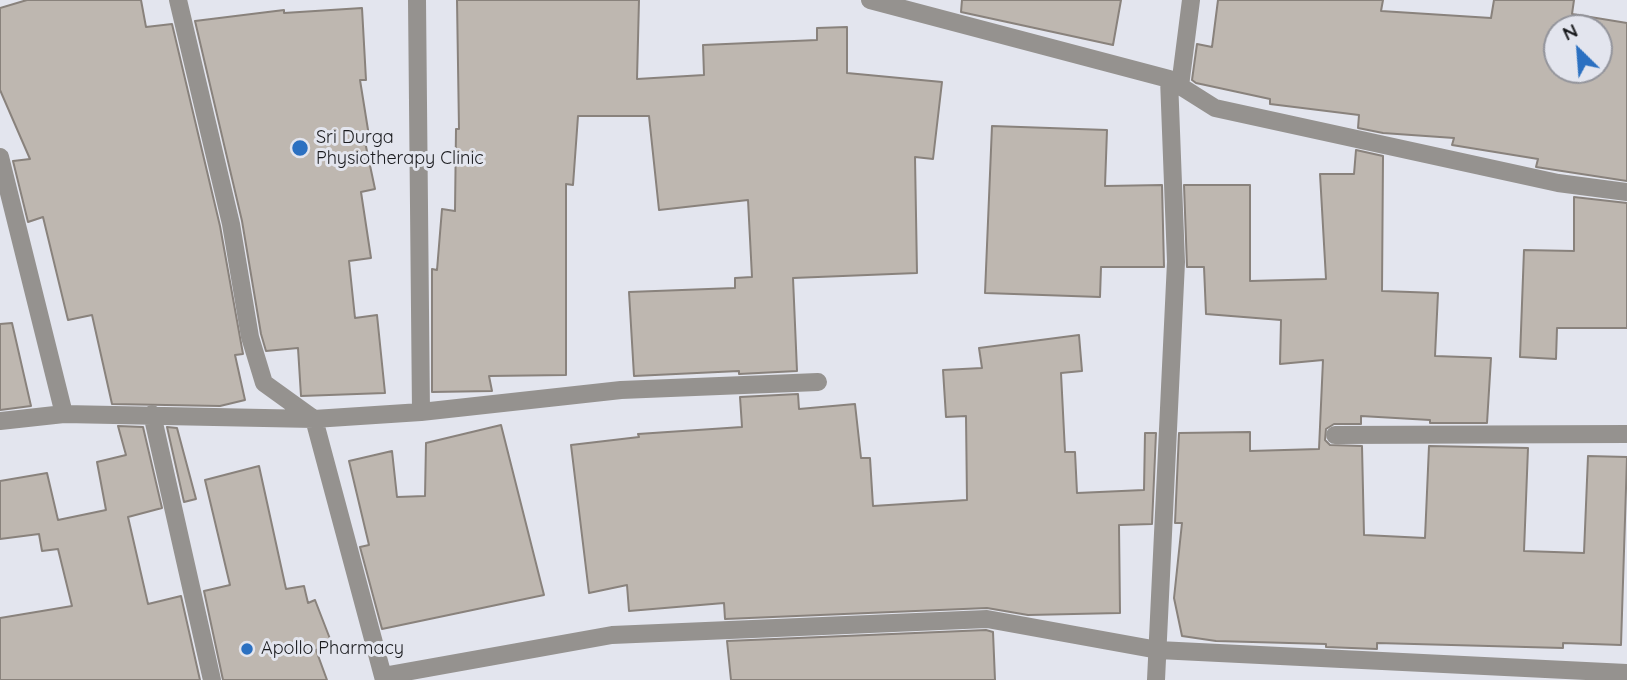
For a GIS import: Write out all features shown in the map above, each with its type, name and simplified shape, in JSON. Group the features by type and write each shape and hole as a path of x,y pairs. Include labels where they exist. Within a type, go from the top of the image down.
{"street":[{"path":"178,0 231,224 250,337 264,383 314,419 383,678 612,635 987,619 1158,650 1627,673"},
{"path":"417,0 421,412"},
{"path":"870,0 1174,82 1215,108 1558,183 1627,192"},
{"path":"1156,680 1176,262 1174,82 1191,0"},
{"path":"0,157 64,414"},
{"path":"0,421 64,414 314,419 421,412 621,390 818,382"},
{"path":"152,414 212,680"},
{"path":"1335,435 1627,434"}],"building":[{"path":"27,0 141,0 146,27 172,24 220,226 243,354 235,355 245,400 220,406 112,404 92,315 68,320 43,217 28,222 13,161 30,159 0,90 0,8"},
{"path":"457,0 639,0 637,79 704,75 703,45 817,40 817,28 847,27 847,73 942,82 933,159 915,157 917,273 793,278 797,371 634,376 629,292 735,288 735,278 752,277 748,200 659,210 649,116 578,116 573,185 566,184 566,375 489,376 492,391 432,392 432,269 437,270 442,209 455,211 456,129 459,129"},
{"path":"962,0 1121,0 1113,45 961,12"},
{"path":"1218,0 1383,0 1381,11 1491,18 1494,0 1574,0 1572,14 1543,14 1543,84 1613,84 1613,21 1627,23 1627,181 1536,167 1538,159 1452,145 1454,138 1383,133 1358,128 1359,115 1270,104 1270,99 1196,83 1192,80 1197,44 1212,47"},
{"path":"362,8 366,80 360,80 369,136 364,137 375,189 361,192 371,258 349,261 355,318 377,315 385,393 301,396 298,348 266,351 261,334 242,221 195,21 284,10 284,13"},
{"path":"992,126 1107,130 1105,186 1162,185 1164,267 1101,267 1100,297 985,293"},
{"path":"1356,150 1383,156 1382,291 1438,293 1435,356 1491,358 1487,423 1430,423 1430,420 1361,416 1361,424 1334,424 1326,429 1325,440 1330,445 1362,446 1364,535 1425,538 1429,446 1528,448 1524,551 1584,553 1588,456 1627,457 1621,645 1563,643 1563,648 1377,643 1377,649 1326,647 1326,644 1216,641 1182,636 1174,598 1182,523 1175,523 1179,433 1250,432 1250,451 1319,449 1323,360 1280,364 1281,320 1206,314 1204,267 1187,267 1184,185 1250,185 1250,281 1326,279 1320,174 1354,174"},
{"path":"1574,197 1627,203 1627,328 1557,328 1556,359 1520,357 1524,250 1574,251"},
{"path":"12,323 31,406 0,410 0,324"},
{"path":"1079,335 1082,371 1061,373 1065,452 1075,452 1077,493 1144,490 1145,433 1156,433 1152,524 1119,525 1120,613 1028,615 987,608 725,619 724,603 629,611 627,585 589,593 571,445 639,437 638,434 742,427 740,397 798,394 799,409 855,404 861,458 870,458 873,506 967,500 966,416 946,417 943,370 982,368 979,348"},
{"path":"501,425 544,595 382,629 360,547 369,545 349,461 392,451 397,497 425,496 426,443"},
{"path":"118,426 143,427 162,508 128,517 148,604 181,596 200,680 0,680 0,618 72,606 58,549 42,551 39,534 0,539 0,481 47,473 58,520 106,510 97,462 126,455"},
{"path":"167,427 177,428 196,499 184,502"},
{"path":"259,466 286,589 304,586 308,603 315,600 332,644 316,650 327,680 223,680 204,591 230,585 205,480"},
{"path":"986,630 993,632 995,680 731,680 727,641"}],"place":[{"name":"Sri Durga Physiotherapy Clinic","path":"300,148"},
{"name":"Apollo Pharmacy","path":"247,649"}]}
